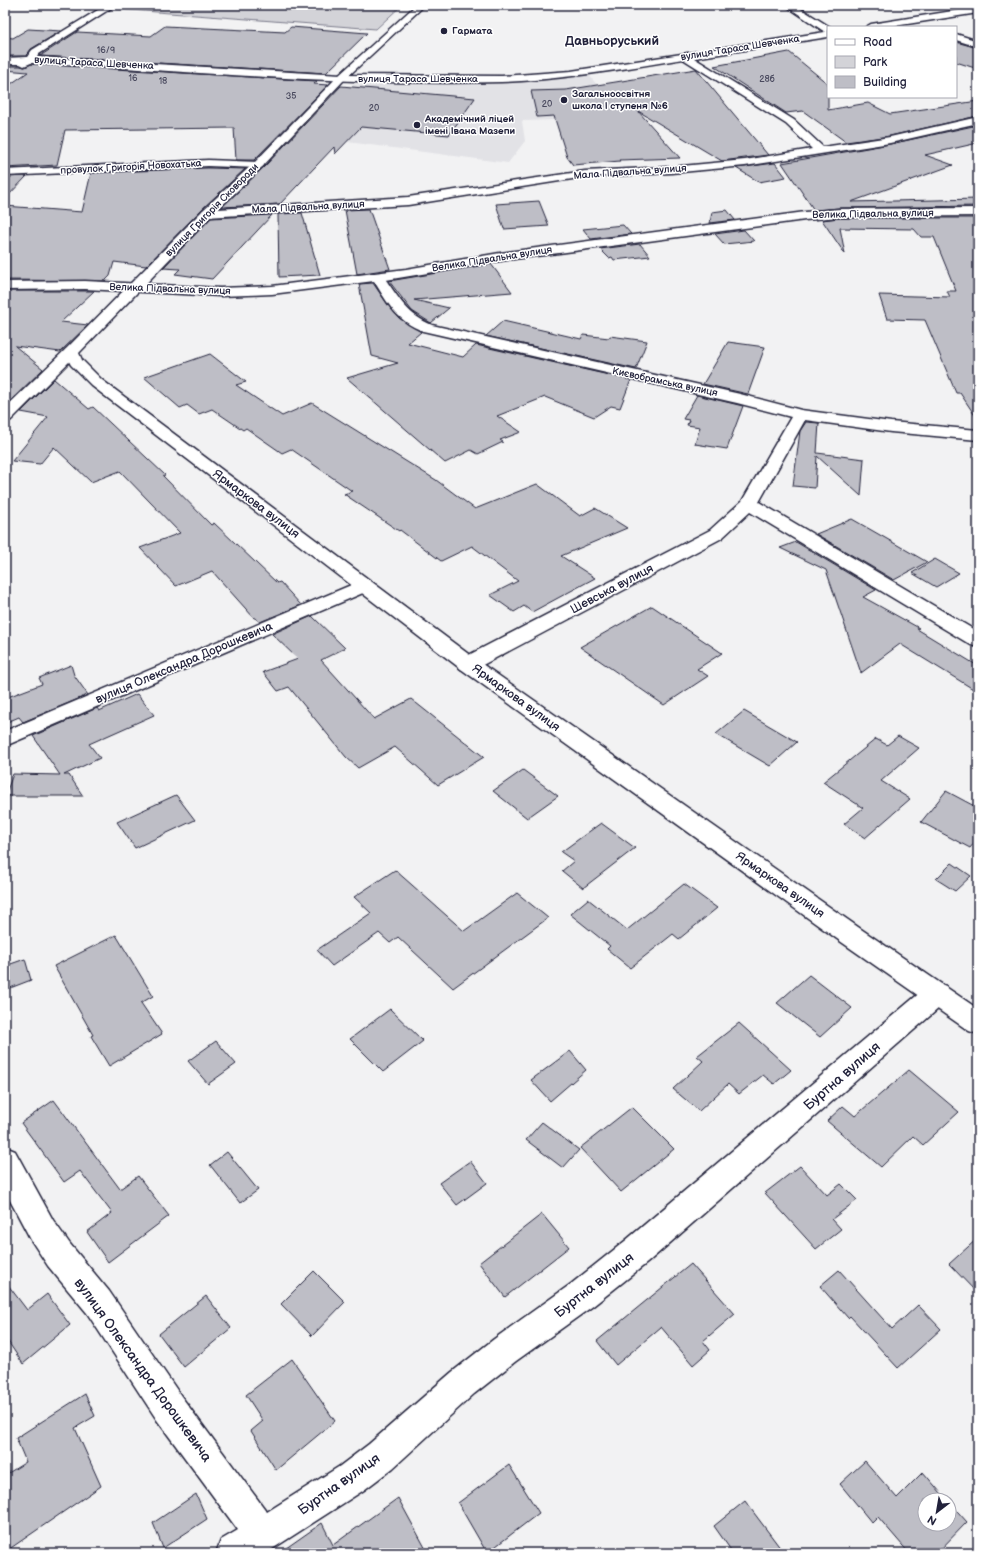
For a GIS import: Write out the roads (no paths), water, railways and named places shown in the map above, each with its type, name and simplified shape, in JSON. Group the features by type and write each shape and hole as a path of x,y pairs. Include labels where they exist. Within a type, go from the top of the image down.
{"street":[{"path":"31,59 34,52 112,5"},
{"name":"вулиця Григорія Сковороди","path":"5,417 207,213 258,164 341,78 421,5"},
{"path":"789,5 827,29"},
{"path":"878,26 978,10"},
{"path":"967,12 978,16"},
{"path":"910,21 925,26"},
{"name":"вулиця Тараса Шевченка","path":"7,66 31,59 341,78 453,80 525,78 571,74 827,34"},
{"path":"957,37 978,44"},
{"path":"684,56 771,108 790,122 821,151"},
{"name":"Мала Підвальна вулиця","path":"207,213 408,201 585,174 686,169 745,163 908,136 978,120"},
{"name":"провулок Григорія Новохатька","path":"5,174 208,163 258,164"},
{"name":"Велика Підвальна вулиця","path":"5,286 85,285 220,292 254,291 406,273 500,257 810,215 839,213 978,212"},
{"name":"Києвобрамська вулиця","path":"377,276 402,314 412,322 419,325 638,377 740,399 800,415 891,427 978,435"},
{"name":"Ярмаркова вулиця","path":"71,352 76,362 97,383 363,586 468,664 809,906 978,1023"},
{"name":"Шевська вулиця","path":"468,664 716,534 749,504 800,415"},
{"path":"749,504 978,641"},
{"name":"вулиця Олександра Дорошкевича","path":"5,739 363,586"},
{"name":"Буртна вулиця","path":"234,1553 352,1478 381,1456 463,1383 505,1350 582,1295 636,1252 937,994"},
{"name":"вулиця Олександра Дорошкевича","path":"5,1160 42,1230 59,1255 98,1302 169,1408 263,1535"}],"place":[{"name":"Гармата","path":"444,31"},
{"name":"Загальноосвітня школа І ступеня №6","path":"564,100"},
{"name":"Академічний ліцей імені Івана Мазепи","path":"417,125"}],"district":[{"name":"Давньоруський","path":"612,41"}]}
